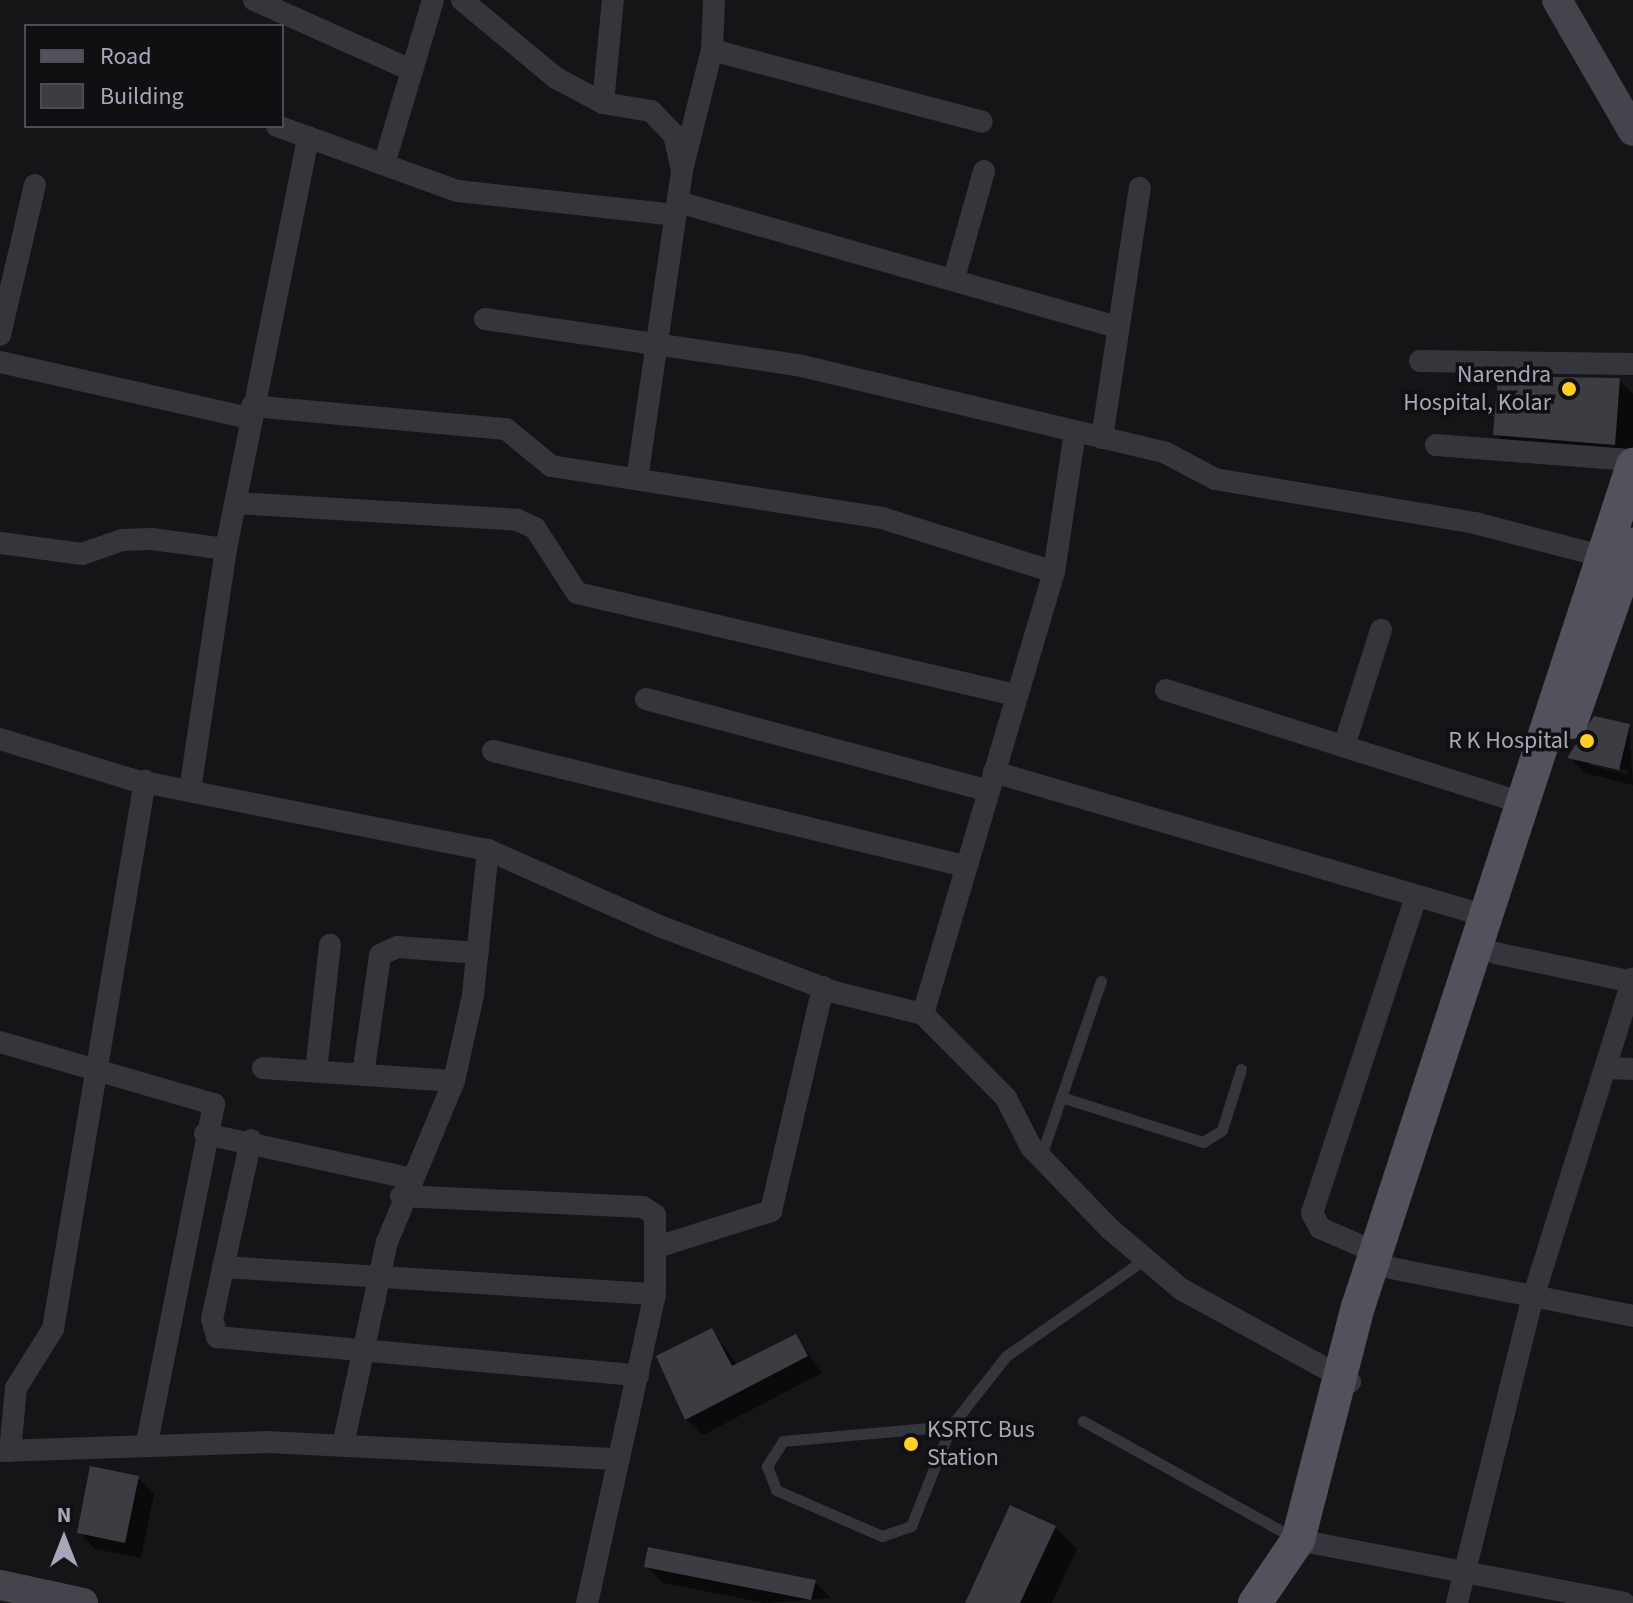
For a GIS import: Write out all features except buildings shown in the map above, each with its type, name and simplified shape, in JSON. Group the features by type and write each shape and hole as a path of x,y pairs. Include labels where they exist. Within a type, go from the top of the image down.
{"main road":[{"path":"1383,1260 1495,953 1624,558 1633,463"},
{"path":"1280,1603 1308,1545 1346,1380 1483,915 1522,803 1624,558"},
{"path":"1255,1603 1308,1545"}],"street":[{"path":"254,0 407,68"},
{"path":"385,161 407,68 433,0"},
{"path":"462,0 556,78 603,103 651,111 674,135 682,171"},
{"path":"603,103 613,0"},
{"path":"637,478 661,341 682,171 712,50 714,0"},
{"path":"1562,2 1633,131"},
{"path":"712,50 982,122"},
{"path":"283,128 385,161 458,191 677,208 954,278 1116,327"},
{"path":"190,790 250,412 308,137"},
{"path":"954,278 984,171"},
{"path":"0,335 35,185"},
{"path":"1102,438 1116,327 1140,188"},
{"path":"485,319 661,341 802,366 1166,453 1215,479 1475,523 1624,558"},
{"path":"1420,361 1633,364"},
{"path":"0,362 250,412 506,429 526,439 539,462 882,518 1054,572"},
{"path":"923,1014 1054,572 1075,432"},
{"path":"1436,445 1633,463"},
{"path":"235,503 517,520 535,528 577,593 1016,695"},
{"path":"0,543 82,554 152,539 226,549"},
{"path":"1344,746 1381,630"},
{"path":"1166,690 1522,803"},
{"path":"646,699 991,781 1483,915"},
{"path":"0,739 145,781 488,850 823,987 923,1014 1006,1098 1040,1157 1145,1259 1181,1289 1346,1380"},
{"path":"493,751 966,866"},
{"path":"145,781 53,1329 16,1388 5,1451 147,1441 343,1445 619,1459"},
{"path":"343,1445 361,1351 405,1187 454,1081 478,953 488,850"},
{"path":"1416,896 1312,1213 1320,1228 1383,1260 1532,1301 1633,1316"},
{"path":"316,1071 330,945"},
{"path":"363,1075 380,955 397,947 478,953"},
{"path":"1457,1603 1532,1301 1633,980 1495,953"},
{"path":"657,1247 771,1211 823,987"},
{"path":"0,1042 211,1098 147,1441"},
{"path":"263,1068 454,1081"},
{"path":"1607,1068 1633,1069"},
{"path":"205,1134 251,1140 405,1187 643,1207 655,1215 655,1294 587,1603"},
{"path":"251,1140 212,1319 217,1337 638,1375"},
{"path":"223,1267 379,1280 655,1294"},
{"path":"1308,1545 1461,1577 1624,1603"},
{"path":"0,1585 83,1603"}],"lane":[{"path":"1040,1157 1101,981"},
{"path":"1061,1097 1203,1142 1222,1130 1241,1069"},
{"path":"951,1426 783,1441 767,1466 776,1490 882,1536 911,1526 951,1426 1006,1356 1145,1259"},
{"path":"1083,1421 1308,1545"}],"place":[{"name":"Narendra Hospital, Kolar","path":"1569,389"},
{"name":"R K Hospital","path":"1587,741"},
{"name":"KSRTC Bus Station","path":"911,1444"}]}
